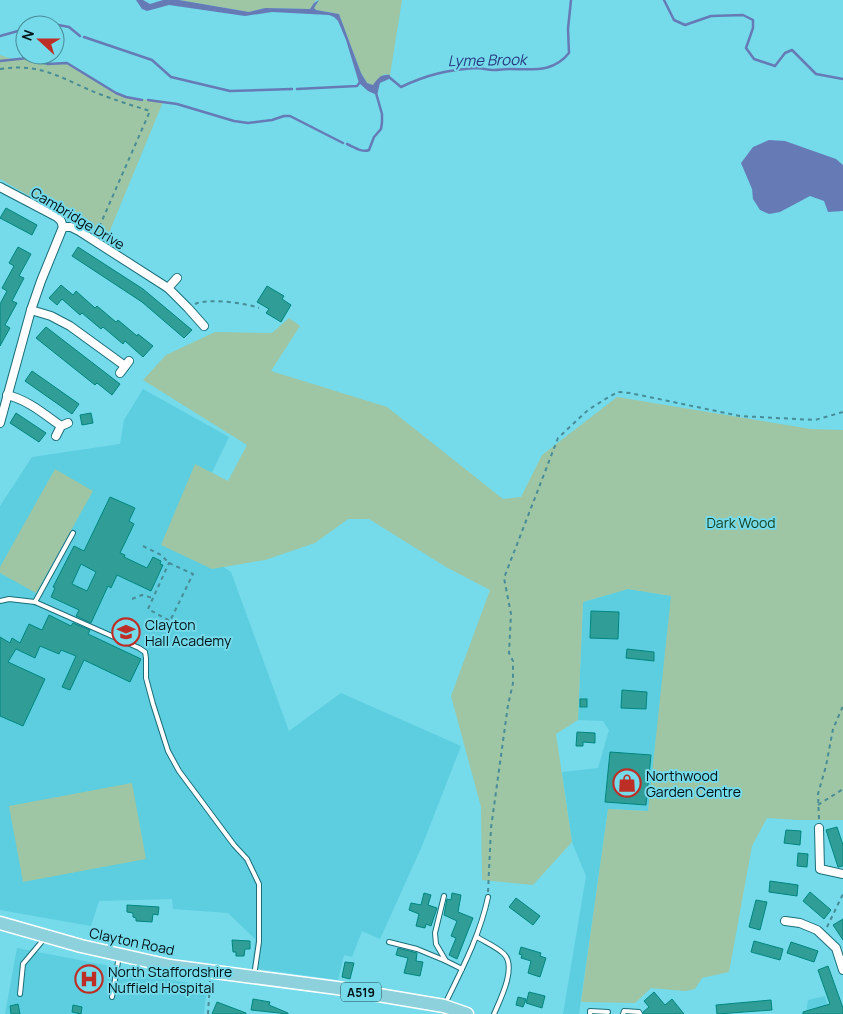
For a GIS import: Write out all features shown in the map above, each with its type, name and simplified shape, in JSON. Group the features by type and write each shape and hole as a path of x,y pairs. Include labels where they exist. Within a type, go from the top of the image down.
{"main road":[{"name":"Clayton Road","path":"0,923 170,966 337,988 444,1006 467,1014"}],"street":[{"name":"Cambridge Drive","path":"0,187 57,217 63,226 79,230 168,288 204,326"},
{"path":"0,423 31,310 63,226"},
{"path":"168,288 177,278"},
{"path":"31,310 52,316 70,326 127,364 120,373"},
{"path":"7,395 31,404 64,424 56,436"},
{"path":"819,828 820,869 843,874"},
{"path":"785,921 800,923 817,930 836,948 843,970"}],"lane":[{"path":"35,602 73,533"},
{"path":"0,601 9,599 35,602 61,612 145,652 146,678 150,696 172,758 179,772 234,845 247,859 259,884 259,942 254,976"},
{"path":"444,896 435,933 436,944 446,961"},
{"path":"444,1006 477,937 488,897"},
{"path":"20,994 23,964 46,936"},
{"path":"477,937 503,953 508,959 509,968 506,982 494,1014"},
{"path":"389,942 417,949 462,969"},
{"path":"112,997 119,954"},
{"path":"590,1014 590,1011 608,1012"},
{"path":"623,1014 624,1011 639,1012 640,1014"}],"path":[{"path":"0,69 18,66 56,74 101,95 150,111 93,240"},
{"path":"188,308 204,300 248,304 259,308"},
{"path":"488,897 491,828 508,704 513,683 514,661 509,653 511,614 504,578 558,438 588,410 618,392 740,416 815,420 843,412"},
{"path":"143,546 193,574 170,621 148,609 169,562"},
{"path":"132,599 142,595 153,598"},
{"path":"819,828 818,794 833,729 843,706"},
{"path":"818,805 843,789"},
{"path":"827,928 843,894"},
{"path":"208,1014 211,971"}],"shaded area":[{"path":"136,0 143,0 150,4 163,0 179,0 249,12 265,8 310,9 319,0 314,8 316,10 339,14 361,73 367,83 373,85 378,78 384,75 390,75 389,79 380,83 377,95 368,91 359,83 338,21 329,15 272,12 245,16 169,5 147,11 142,9"},
{"path":"769,140 785,141 836,159 843,165 843,211 828,212 824,201 810,196 780,212 769,214 760,210 753,199 752,189 741,163 753,147"},
{"name":"Clayton Hall Academy","path":"143,389 229,437 180,539 231,572 289,731 341,693 461,746 422,846 380,939 362,931 352,957 344,955 338,980 252,968 255,939 228,913 173,909 172,899 99,901 91,926 0,910 0,506 32,457 120,444 124,420"},
{"path":"628,589 672,596 648,811 608,809 579,1014 563,1014 586,876 572,842 562,772 598,768 609,730 603,721 578,720 583,602"},
{"name":"North Staffordshire Nuffield Hospital","path":"17,948 105,965 126,972 207,986 204,1013 5,1014"},
{"path":"825,996 830,1014 806,1014 808,1000"}],"green space":[{"path":"179,0 316,0 310,9 265,8 249,12"},
{"path":"319,0 402,0 390,75 384,74 373,85 367,83 361,73 339,14 316,10 314,8"},
{"path":"0,55 15,60 15,65 65,65 67,63 116,93 126,97 163,102 106,240 0,179"},
{"name":"Dark Wood","path":"289,318 300,326 271,371 387,407 503,499 521,497 542,455 617,397 811,429 843,430 843,820 767,818 752,846 729,972 702,978 695,989 685,991 651,988 635,1003 581,1002 608,809 648,811 671,596 628,589 583,602 578,720 556,734 572,842 533,885 482,880 481,807 451,696 490,590 446,567 369,519 348,519 315,543 265,560 212,569 161,545 195,464 228,481 247,445 143,380 166,355 215,332 272,333"},
{"path":"55,469 93,491 36,593 0,573 0,567"},
{"path":"132,783 146,859 23,882 9,806"}],"building":[{"path":"6,208 37,225 32,235 0,218"},
{"path":"18,247 31,254 19,276 24,278 12,301 17,303 5,325 10,328 0,346 0,304 7,291 2,288 14,266 9,263"},
{"path":"78,247 143,289 192,330 184,338 142,302 72,256"},
{"path":"61,285 73,295 76,291 95,308 97,306 116,322 118,320 137,336 138,334 153,346 143,357 125,341 123,344 103,327 101,329 82,313 80,315 62,299 57,305 49,298"},
{"path":"267,286 284,296 282,299 291,305 281,322 266,313 269,309 257,302"},
{"path":"46,327 120,384 112,395 97,383 95,385 36,338"},
{"path":"32,371 79,404 72,414 25,381"},
{"path":"16,413 46,433 39,442 10,423"},
{"path":"91,413 93,423 82,425 80,415"},
{"path":"110,497 135,508 129,521 134,524 120,553 125,555 124,557 147,568 153,557 161,561 160,564 163,565 151,591 117,575 111,588 108,586 91,623 76,616 79,610 51,597 55,588 53,587 74,546 84,551","holes":["81,564 96,572 87,591 72,584"]},
{"path":"591,611 619,612 618,639 590,638"},
{"path":"49,615 71,626 73,623 90,630 88,634 141,659 130,682 84,660 70,690 62,687 76,656 61,650 59,654 40,646 35,658 16,649 8,662 45,679 23,726 0,716 0,637 10,643 12,638 20,643 29,624 42,630"},
{"path":"627,649 654,652 654,661 626,658"},
{"path":"622,690 647,692 646,709 621,708"},
{"path":"580,699 587,699 587,707 580,707"},
{"path":"577,732 595,733 595,743 583,742 583,746 576,746"},
{"name":"Northwood Garden Centre","path":"610,752 651,755 646,805 605,802"},
{"path":"837,827 843,845 843,866 838,867 826,830"},
{"path":"786,830 801,831 800,845 784,843"},
{"path":"798,853 808,854 807,867 797,866"},
{"path":"770,881 798,885 797,896 769,892"},
{"path":"810,892 831,910 824,919 803,901"},
{"path":"424,893 431,895 428,905 437,908 431,926 426,924 425,928 416,926 419,914 409,910 411,903 421,905"},
{"path":"452,893 461,895 458,912 473,918 457,959 449,955 456,938 451,936 457,921 444,915 447,899 451,900"},
{"path":"516,898 540,916 533,925 509,907"},
{"path":"756,900 767,902 760,930 749,927"},
{"path":"127,905 159,907 158,915 153,914 152,922 136,921 133,913 127,912"},
{"path":"843,919 843,940 833,925"},
{"path":"232,940 250,941 250,949 245,949 244,956 236,956 236,952 233,952"},
{"path":"754,941 783,949 780,960 751,952"},
{"path":"791,942 818,951 814,962 787,953"},
{"path":"521,947 541,953 540,956 546,958 540,977 528,973 531,961 521,958 522,955 519,954"},
{"path":"398,948 417,953 416,961 423,962 420,976 404,973 408,958 396,955"},
{"path":"345,962 354,963 350,979 342,977"},
{"path":"828,966 843,1008 843,1014 803,1014 803,1012 830,1004 818,970"},
{"path":"529,992 545,996 542,1008 526,1003"},
{"path":"654,992 665,1005 672,999 684,1014 644,1014 643,1012 649,1007 644,1001"},
{"path":"518,997 526,999 523,1007 516,1005"},
{"path":"253,999 270,1002 269,1005 288,1014 251,1010"},
{"path":"771,1000 772,1010 717,1014 716,1005"},
{"path":"217,1002 246,1013 246,1014 212,1014"},
{"path":"18,1004 20,1014 11,1014 10,1006"},
{"path":"73,1005 82,1007 81,1014 72,1012"}],"waterway":[{"name":"Lyme Brook","path":"387,77 401,87 428,76 455,70 475,68 494,70 534,69 549,67 556,64 569,53 568,29 571,0"},
{"name":"Lyme Brook","path":"664,0 674,20 685,25 711,16 743,15 753,20 753,28 746,48 754,59 775,66 785,53 792,50 816,74 843,79"},
{"path":"65,26 69,27 80,36"},
{"path":"0,36 15,32"},
{"path":"84,37 152,60 171,77 230,91 292,89"},
{"path":"0,61 28,58 48,64 67,63 116,93 142,100"},
{"path":"297,89 357,86 361,81"},
{"path":"347,144 361,150 369,150 374,137 381,129 382,114 376,93"},
{"path":"148,100 177,104 234,121 248,123 290,116 343,143"}],"place":[{"name":"Clayton Hall Academy","path":"126,632"},
{"name":"Northwood Garden Centre","path":"627,783"},
{"name":"North Staffordshire Nuffield Hospital","path":"89,979"}]}
